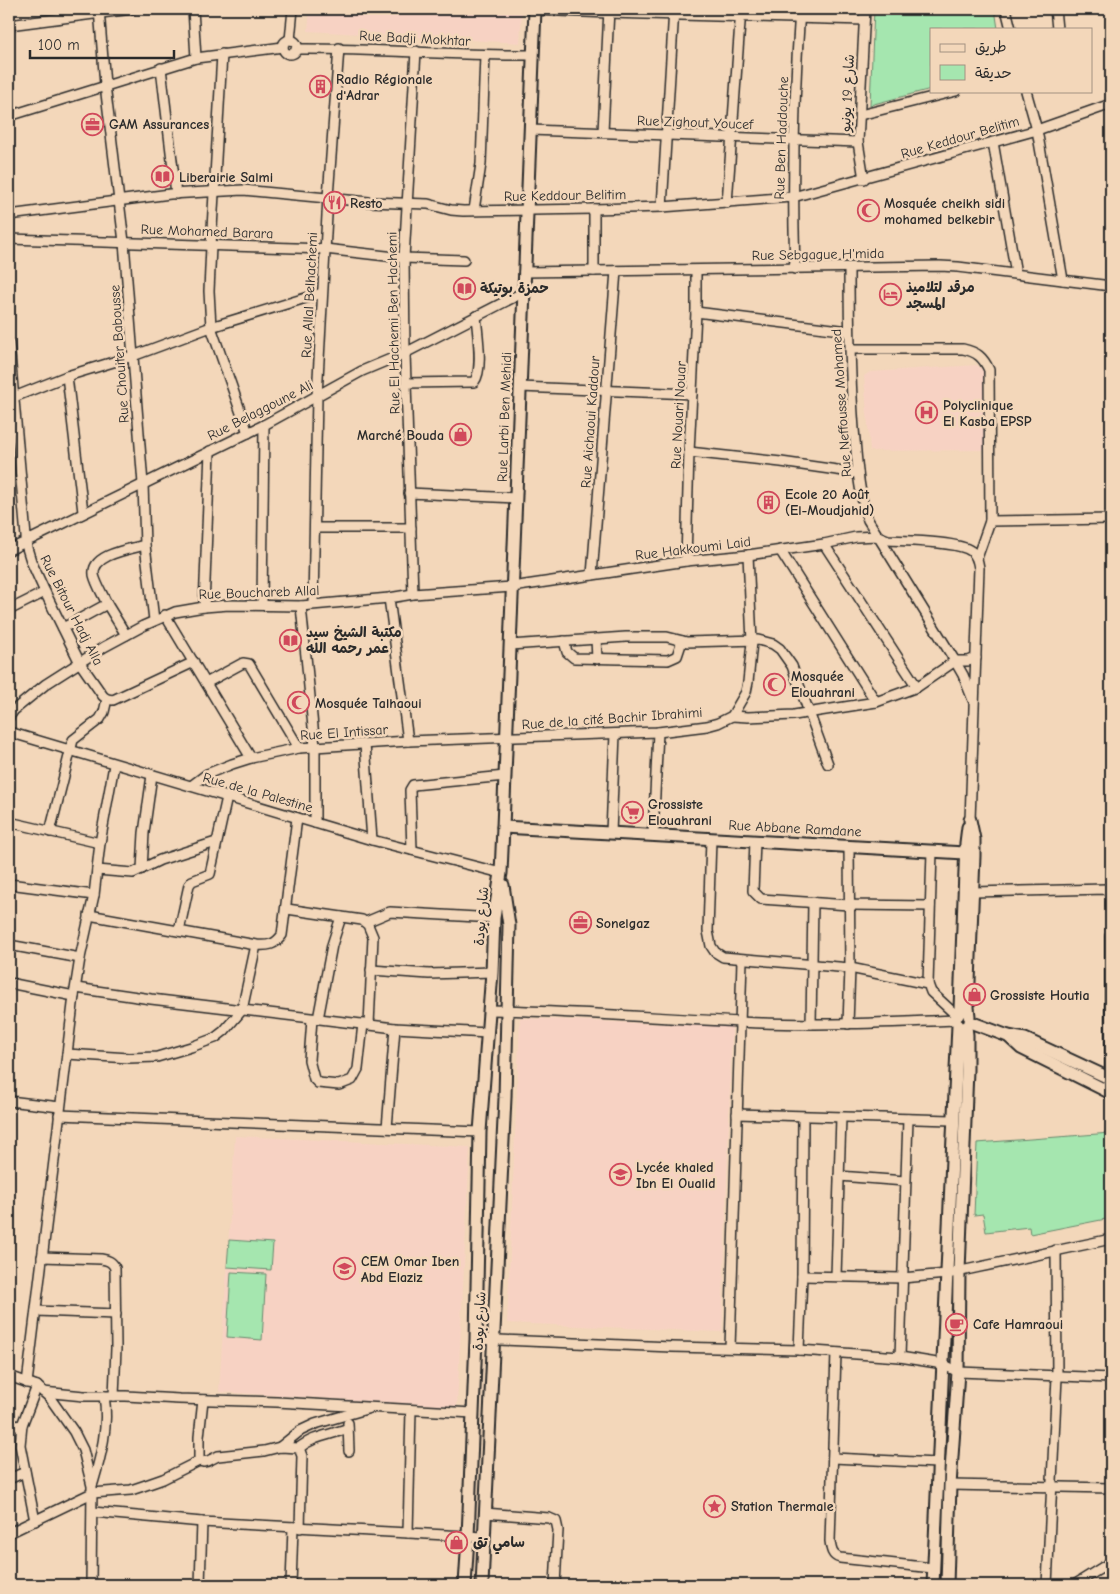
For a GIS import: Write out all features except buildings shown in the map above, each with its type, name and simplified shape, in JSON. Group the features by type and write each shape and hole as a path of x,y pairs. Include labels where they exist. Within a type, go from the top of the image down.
{"street":[{"path":"9,25 99,11 132,9"},
{"path":"192,9 196,58"},
{"path":"9,116 196,58 286,44 293,9"},
{"path":"534,9 800,13 864,20"},
{"name":"Rue Larbi Ben Mehidi","path":"501,873 534,9"},
{"name":"شارع 19 يونيو","path":"864,179 858,142 865,9"},
{"path":"1006,9 1011,28"},
{"path":"1054,9 1057,28"},
{"name":"Rue Chouiter Babousse","path":"99,11 105,86 124,242 143,484 145,545 154,620"},
{"path":"603,132 609,11"},
{"path":"662,207 674,12"},
{"path":"727,203 741,13"},
{"name":"Rue Ben Haddouche","path":"796,269 792,197 800,13"},
{"name":"Rue Badji Mokhtar","path":"286,44 285,51 290,54 296,49 338,48 485,55 533,55"},
{"name":"Rue Allal Belhachemi","path":"313,604 317,396 338,48"},
{"name":"Rue El Hachemi Ben Hachemi","path":"413,594 405,352 404,258 416,51"},
{"path":"222,54 209,291 211,327 248,432"},
{"path":"474,210 481,164 485,55"},
{"path":"161,68 176,194"},
{"path":"860,115 952,92"},
{"path":"1026,92 1037,130 1063,280"},
{"name":"Rue Keddour Belitim","path":"9,215 176,194 253,190 436,205 451,210 662,207 792,197 864,179 1037,130 1111,104"},
{"name":"Rue Zighout Youcef","path":"530,130 732,138 794,138 858,142"},
{"path":"993,142 1016,274"},
{"path":"594,209 594,271"},
{"name":"Rue Mohamed Barara","path":"9,239 325,249 404,258 464,260"},
{"name":"Rue Sebgague H'mida","path":"524,272 940,266 1111,286"},
{"name":"Rue Neffousse Mohamed","path":"849,268 850,349 858,473 864,510 868,520 955,661 969,690 974,706"},
{"name":"Rue Aichaoui Kaddour","path":"592,575 616,271"},
{"name":"Rue Nouari Nouar","path":"686,561 696,271"},
{"name":"Rue Belaggoune Ali","path":"9,550 264,425 362,372 524,292"},
{"path":"11,398 67,376 133,356 211,327 322,293"},
{"path":"696,312 849,331"},
{"path":"407,382 474,382 478,376 479,367 476,316"},
{"name":"Rue Bitour Hadj Alla","path":"9,343 11,398 26,540 31,561 80,663 107,699"},
{"path":"850,349 963,349 979,354 989,370 990,521 977,558 979,568 970,820 965,853 967,936"},
{"path":"67,376 84,512"},
{"path":"520,387 692,394"},
{"path":"262,605 264,425"},
{"path":"204,607 210,451"},
{"path":"689,452 858,473"},
{"path":"409,493 516,498"},
{"path":"990,521 1111,519"},
{"path":"314,528 411,528"},
{"name":"Rue Hakkoumi Laid","path":"512,587 686,561 748,555 824,544 856,537 878,536 888,540 962,546 973,552 977,558"},
{"path":"824,544 917,687"},
{"path":"126,635 107,604 94,574 97,563 100,560 120,551 145,545"},
{"path":"780,550 876,702"},
{"path":"748,555 752,642 750,672 746,692 732,716 748,717 810,713 876,702 917,687 955,661 968,661 976,658"},
{"name":"Rue Bouchareb Allal","path":"9,717 14,710 46,684 126,635 154,620 175,612 204,607 301,606 413,594 512,587"},
{"path":"9,610 45,592"},
{"path":"389,598 408,741"},
{"path":"63,628 107,604"},
{"path":"301,606 315,747 315,823"},
{"path":"165,615 251,758"},
{"path":"510,645 596,639 667,637 682,642 766,641 780,649 792,666 828,764"},
{"path":"596,639 597,659"},
{"path":"564,641 567,652 574,658 597,659 672,659 679,653 682,642"},
{"path":"50,832 75,737 100,719 107,699 118,699 194,662"},
{"path":"206,683 243,663 249,664 299,748"},
{"name":"Rue de la cité Bachir Ibrahimi","path":"506,738 658,732 707,726 732,716"},
{"name":"Rue de la Palestine","path":"9,732 114,765 372,840 501,873"},
{"path":"653,835 658,732"},
{"path":"611,833 615,734"},
{"name":"Rue El Intissar","path":"190,786 207,774 251,758 299,748 408,741 506,738"},
{"path":"366,744 372,840"},
{"path":"27,1382 66,1054 80,958 94,895 100,843 114,765"},
{"path":"142,869 144,833 152,776"},
{"path":"412,850 410,790 413,785 505,776"},
{"path":"179,931 187,890 192,881 210,874 227,797"},
{"path":"89,915 268,946 279,940 282,935 287,909 297,818"},
{"path":"933,1585 943,1364 953,1272 967,1070 968,1035 960,1009 973,892 974,847 970,820"},
{"path":"9,822 100,843"},
{"name":"Rue Abbane Ramdane","path":"503,827 965,853"},
{"path":"711,839 708,931 709,939 719,956 742,960 850,968 928,984"},
{"path":"755,841 752,884 753,891 761,899 849,905 930,906"},
{"path":"96,870 126,874 133,873 160,860 216,842"},
{"path":"848,1024 850,968 849,847"},
{"path":"932,851 928,984 931,992 962,1020"},
{"name":"شارع بودة","path":"465,1585 476,1339 480,1132 492,972 494,918 501,873"},
{"name":"شارع بودة","path":"482,1585 507,1011 509,925 501,873"},
{"path":"9,884 94,895"},
{"path":"489,1010 811,1024 962,1020 1008,1036 1025,1039 1111,1079 1111,936 1110,895 1107,889 973,892"},
{"path":"811,1024 813,902"},
{"path":"287,909 341,916 366,922 390,912 494,918"},
{"path":"341,916 332,945 315,1019 309,1060 311,1072 318,1083 339,1085 352,1080 358,1069 366,1025 373,937 366,922"},
{"path":"9,944 80,958"},
{"path":"66,1054 129,1058 157,1057 215,1038 224,1031 242,1010 256,945"},
{"path":"730,1348 742,960"},
{"path":"371,970 429,974 492,972"},
{"path":"9,983 366,1025 488,1033"},
{"path":"947,1585 950,1485 958,1372 953,1272 952,1120 962,1020"},
{"path":"387,1128 395,1028"},
{"path":"1008,1036 1021,1048 1111,1093"},
{"path":"9,1101 59,1111 480,1132"},
{"path":"737,1114 952,1120"},
{"path":"799,1350 802,1276 803,1117"},
{"path":"836,1276 842,1117"},
{"path":"900,1357 908,1119"},
{"path":"839,1176 905,1181"},
{"path":"802,1276 902,1278 953,1272 1111,1239"},
{"path":"1047,1585 1056,1376 1056,1250"},
{"path":"42,1257 101,1259 113,1264 115,1268 116,1314 114,1396"},
{"path":"36,1310 116,1314"},
{"path":"476,1339 799,1350 900,1357 943,1364 958,1372 1111,1378"},
{"path":"836,1353 830,1542 834,1555 840,1558 933,1568"},
{"path":"13,1378 27,1382 40,1389 84,1396 375,1407 473,1413"},
{"path":"35,1521 20,1444 22,1425 40,1389"},
{"path":"40,1389 61,1413 83,1450 92,1489 91,1585"},
{"path":"92,1489 100,1458 105,1410 104,1396"},
{"path":"199,1461 199,1437 203,1400"},
{"path":"280,1447 300,1431 316,1424 375,1407"},
{"path":"408,1533 412,1410"},
{"path":"348,1416 349,1451"},
{"path":"9,1427 22,1425"},
{"path":"9,1533 35,1521 92,1489 131,1490 163,1479 199,1461 208,1462 218,1456 264,1451 280,1447 299,1448 314,1439 348,1428"},
{"path":"291,1585 302,1456 299,1448"},
{"path":"833,1458 938,1463"},
{"path":"9,1479 25,1472"},
{"path":"950,1485 1111,1488"},
{"path":"93,1512 202,1522 484,1537"},
{"path":"485,1512 549,1518 556,1521 558,1530 555,1585"},
{"path":"200,1585 202,1522"},
{"path":"1074,1585 1111,1562"}],"shaded area":[{"path":"310,9 522,9 520,43 308,31"},
{"name":"Polyclinique El Kasba EPSP","path":"977,365 987,374 985,450 870,451 864,376 870,372"},
{"name":"Lycée khaled Ibn El Oualid","path":"520,1018 732,1027 722,1332 507,1323"},
{"name":"CEM Omar Iben Abd Elaziz","path":"235,1136 470,1147 457,1406 219,1392"}],"green space":[{"path":"874,9 995,9 998,28 930,28 930,89 870,105"},
{"path":"1111,1133 1111,1218 1030,1234 1029,1227 986,1232 983,1214 974,1215 977,1143"},
{"path":"229,1240 273,1243 271,1270 227,1267"},
{"path":"231,1272 266,1274 262,1340 227,1337"}],"place":[{"name":"Radio Régionale d'Adrar","path":"320,87"},
{"name":"GAM Assurances","path":"93,124"},
{"name":"Liberairie Salmi","path":"163,177"},
{"name":"Resto","path":"334,203"},
{"name":"Mosquée cheikh sidi mohamed belkebir","path":"868,211"},
{"name":"حمزة بوتيكة","path":"464,288"},
{"name":"مرقد لتلاميذ المسجد","path":"890,295"},
{"name":"Polyclinique El Kasba EPSP","path":"927,413"},
{"name":"Marché Bouda","path":"460,435"},
{"name":"Ecole 20 Août (El-Moudjahid)","path":"769,502"},
{"name":"مكتبة الشيخ سيد عمر رحمه الله","path":"290,640"},
{"name":"Mosquée Elouahrani","path":"775,684"},
{"name":"Mosquée Talhaoui","path":"299,703"},
{"name":"Grossiste Elouahrani","path":"632,812"},
{"name":"Sonelgaz","path":"580,923"},
{"name":"Grossiste Houtia","path":"974,995"},
{"name":"Lycée khaled Ibn El Oualid","path":"620,1175"},
{"name":"CEM Omar Iben Abd Elaziz","path":"345,1269"},
{"name":"Cafe Hamraoui","path":"957,1324"},
{"name":"Station Thermale","path":"715,1506"},
{"name":"سامي تق","path":"457,1542"}]}
